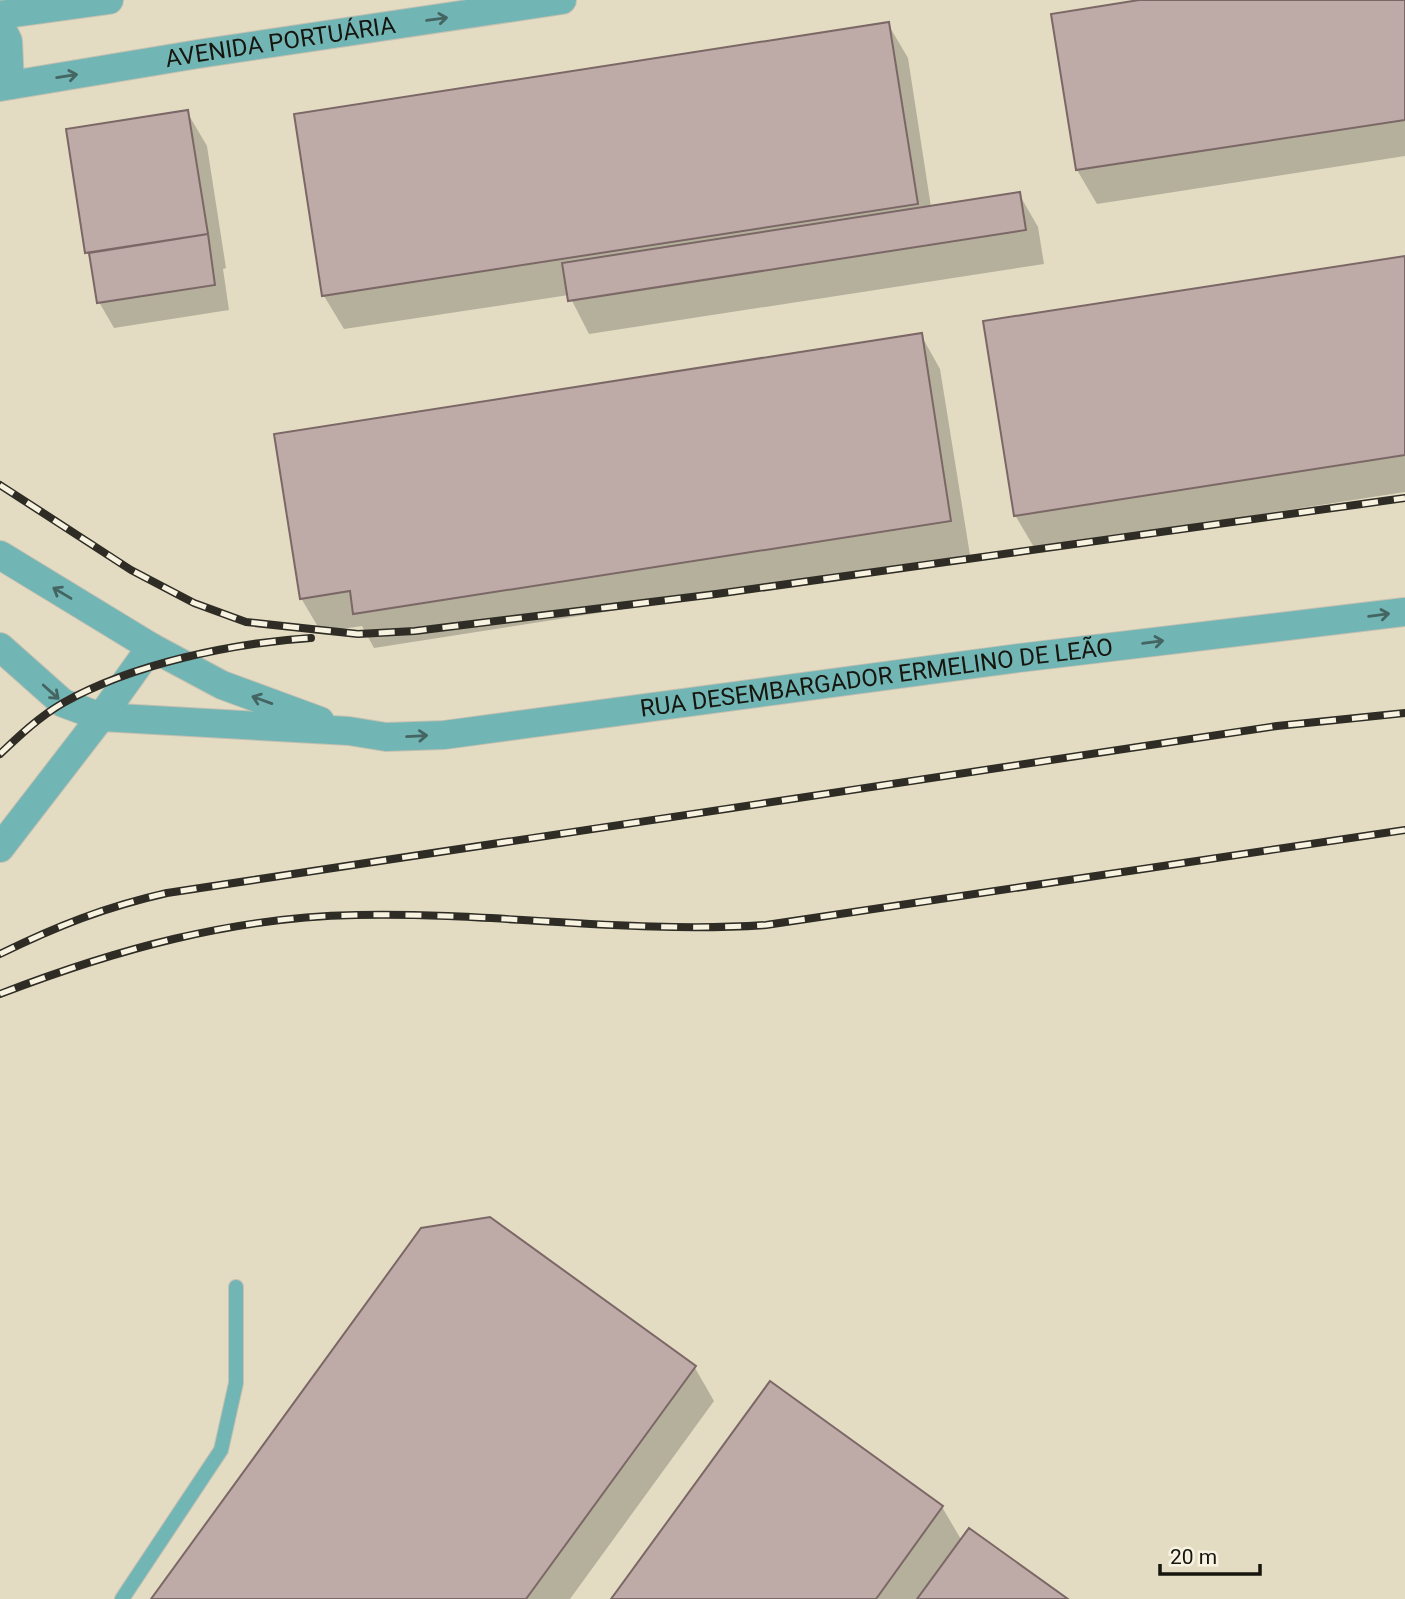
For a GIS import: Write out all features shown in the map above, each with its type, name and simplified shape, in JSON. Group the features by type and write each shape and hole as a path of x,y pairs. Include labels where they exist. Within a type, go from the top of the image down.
{"street":[{"path":"0,15 109,0"},
{"name":"AVENIDA PORTUÁRIA","path":"5,86 562,0"},
{"path":"0,25 8,41 5,86"},
{"name":"RUA DESEMBARGADOR ERMELINO DE LEÃO","path":"0,555 151,647 222,685 349,731"},
{"name":"RUA DESEMBARGADOR ERMELINO DE LEÃO","path":"0,647 63,703 101,717 349,731 386,737 444,734 1005,660 1405,612"},
{"path":"0,848 151,647"}],"lane":[{"path":"122,1599 221,1450 236,1382 236,1287"}],"shaded area":[{"path":"0,0 1405,0 1405,1599 0,1599"}],"building":[{"path":"1139,0 1405,0 1405,120 1076,170 1051,14"},
{"path":"889,22 918,204 322,296 294,114"},
{"path":"188,110 208,234 85,253 66,129"},
{"path":"1020,192 1026,230 568,301 562,263"},
{"path":"208,234 215,285 97,303 89,253"},
{"path":"1405,256 1405,455 1014,516 983,321"},
{"path":"922,333 951,521 353,614 350,591 300,599 274,434"},
{"path":"490,1217 696,1366 526,1599 151,1599 421,1228"},
{"path":"770,1381 943,1506 876,1599 611,1599"},
{"path":"969,1528 1068,1599 917,1599"}],"railway":[{"path":"0,485 131,570 194,603 246,622 358,634 415,631 716,594 1405,498"},
{"path":"0,754 54,708 120,677 216,650 311,638"},
{"path":"0,954 82,918 167,893 1277,726 1405,713"},
{"path":"0,994 130,950 219,929 265,922 310,917 407,915 663,927 766,925 1405,830"}]}
